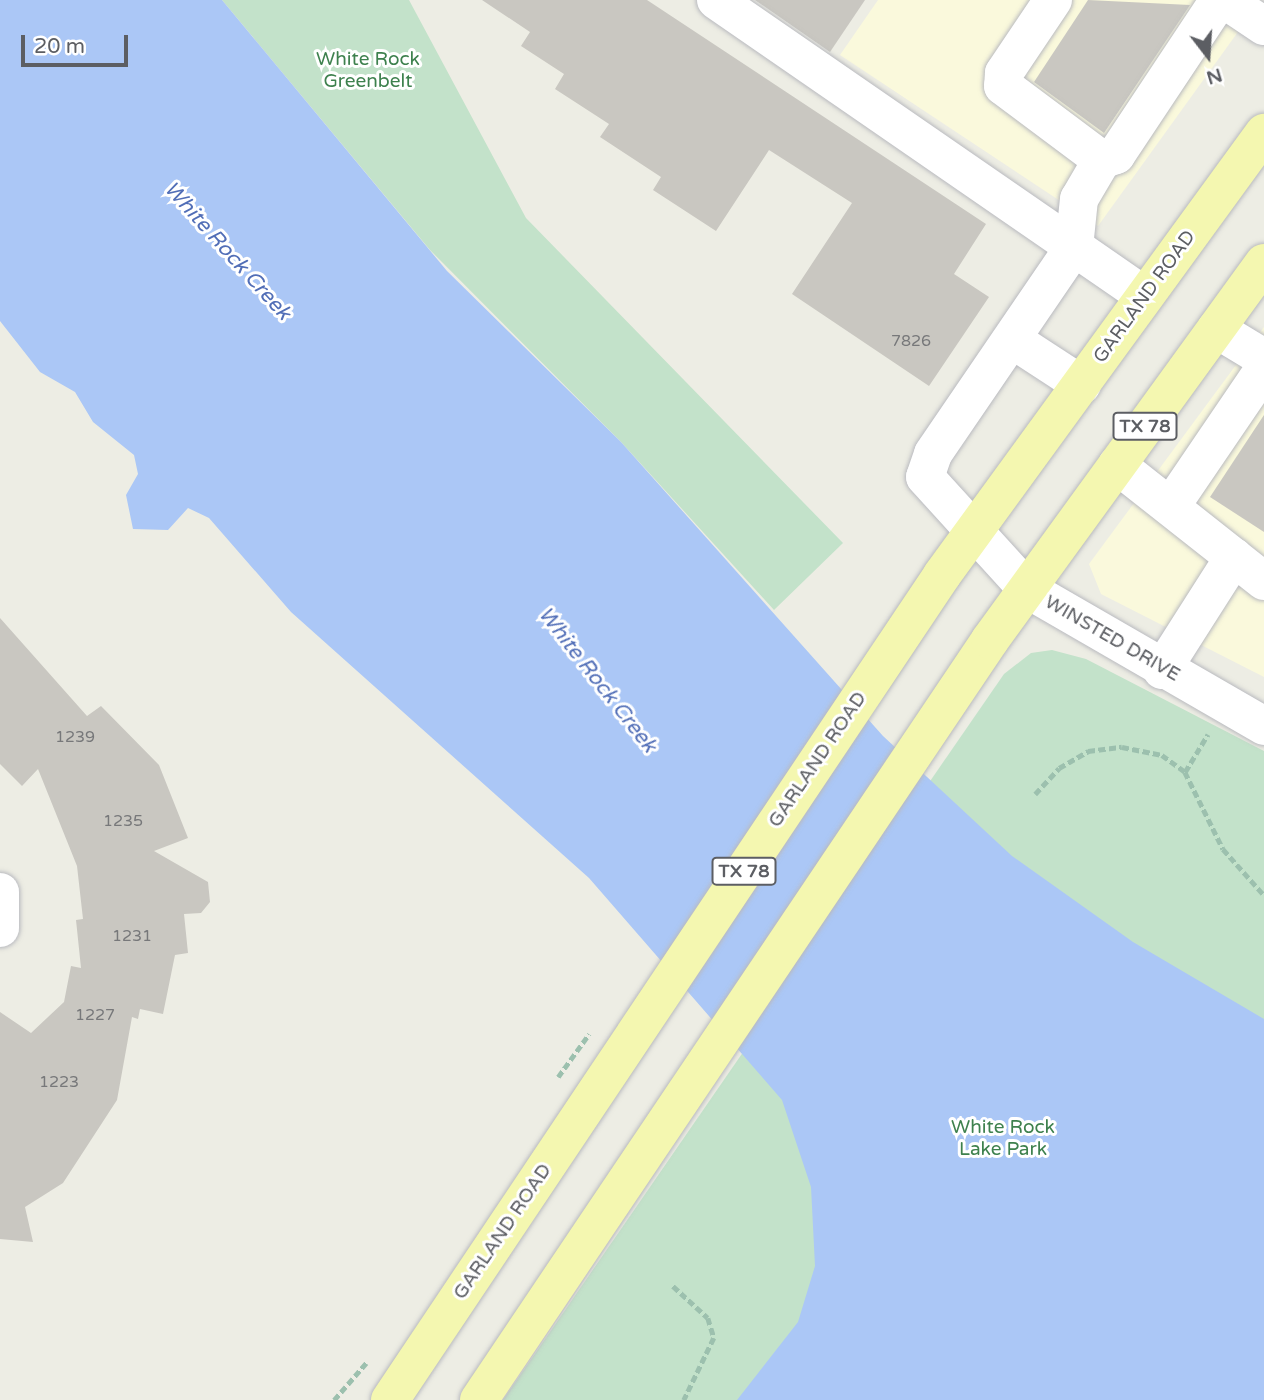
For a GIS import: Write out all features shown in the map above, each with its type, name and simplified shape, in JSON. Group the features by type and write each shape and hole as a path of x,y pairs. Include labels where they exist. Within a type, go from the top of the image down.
{"main road":[{"name":"GARLAND ROAD","path":"390,1400 899,638 1264,133"},
{"name":"TX 78","path":"479,1400 1027,589 1264,263"}],"street":[{"path":"1053,0 1004,74 1003,86 1102,160"},
{"path":"1082,385 1013,340 1074,247 1079,199 1102,160 1116,155 1219,0"},
{"path":"1225,0 1264,26"},
{"path":"727,3 1145,296"},
{"path":"1216,329 1264,358"},
{"name":"WINSTED DRIVE","path":"1013,340 933,454 925,477 974,534 1027,589 1162,670 1264,726"},
{"path":"1171,506 1264,369"},
{"path":"1117,465 1264,581"},
{"path":"1162,670 1234,557"},
{"path":"0,892 0,928"}],"path":[{"path":"1035,794 1059,768 1088,751 1122,747 1163,755 1185,772 1223,849 1264,895"},
{"path":"673,1286 708,1318 714,1338 684,1400"}],"shaded area":[{"path":"878,0 1261,0 1098,226 840,55"},
{"path":"1264,327 1264,677 1101,594 1089,564"}],"green space":[{"name":"White Rock Greenbelt","path":"222,0 409,0 526,218 843,543 774,610 621,442 430,250"},
{"name":"White Rock Lake Park","path":"1052,650 1086,659 1264,751 1264,1400 503,1400 1004,674 1031,653"}],"water":[{"name":"White Rock Creek","path":"0,0 222,0 447,271 621,442 883,736 1012,856 1133,942 1264,1019 1264,1400 737,1400 798,1322 815,1266 811,1187 782,1100 589,878 291,612 209,518 188,508 168,530 133,529 126,495 138,474 134,455 93,422 75,392 40,372 0,321"}],"building":[{"path":"482,0 647,0 986,224 954,274 989,297 929,386 792,294 852,203 769,150 716,231 653,190 661,177 600,137 609,124 555,89 564,74 521,46 530,32"},
{"path":"755,0 865,0 830,52"},
{"path":"1088,0 1190,5 1104,133 1034,82"},
{"path":"1264,415 1264,532 1210,497"},
{"path":"0,618 87,716 101,706 159,765 188,838 154,851 208,882 210,902 201,913 184,914 188,953 175,955 163,1014 140,1009 138,1019 132,1017 117,1100 63,1183 25,1207 33,1242 0,1239 0,1012 31,1033 64,1002 71,966 81,968 76,920 83,919 77,866 38,769 22,786 0,764"}]}
